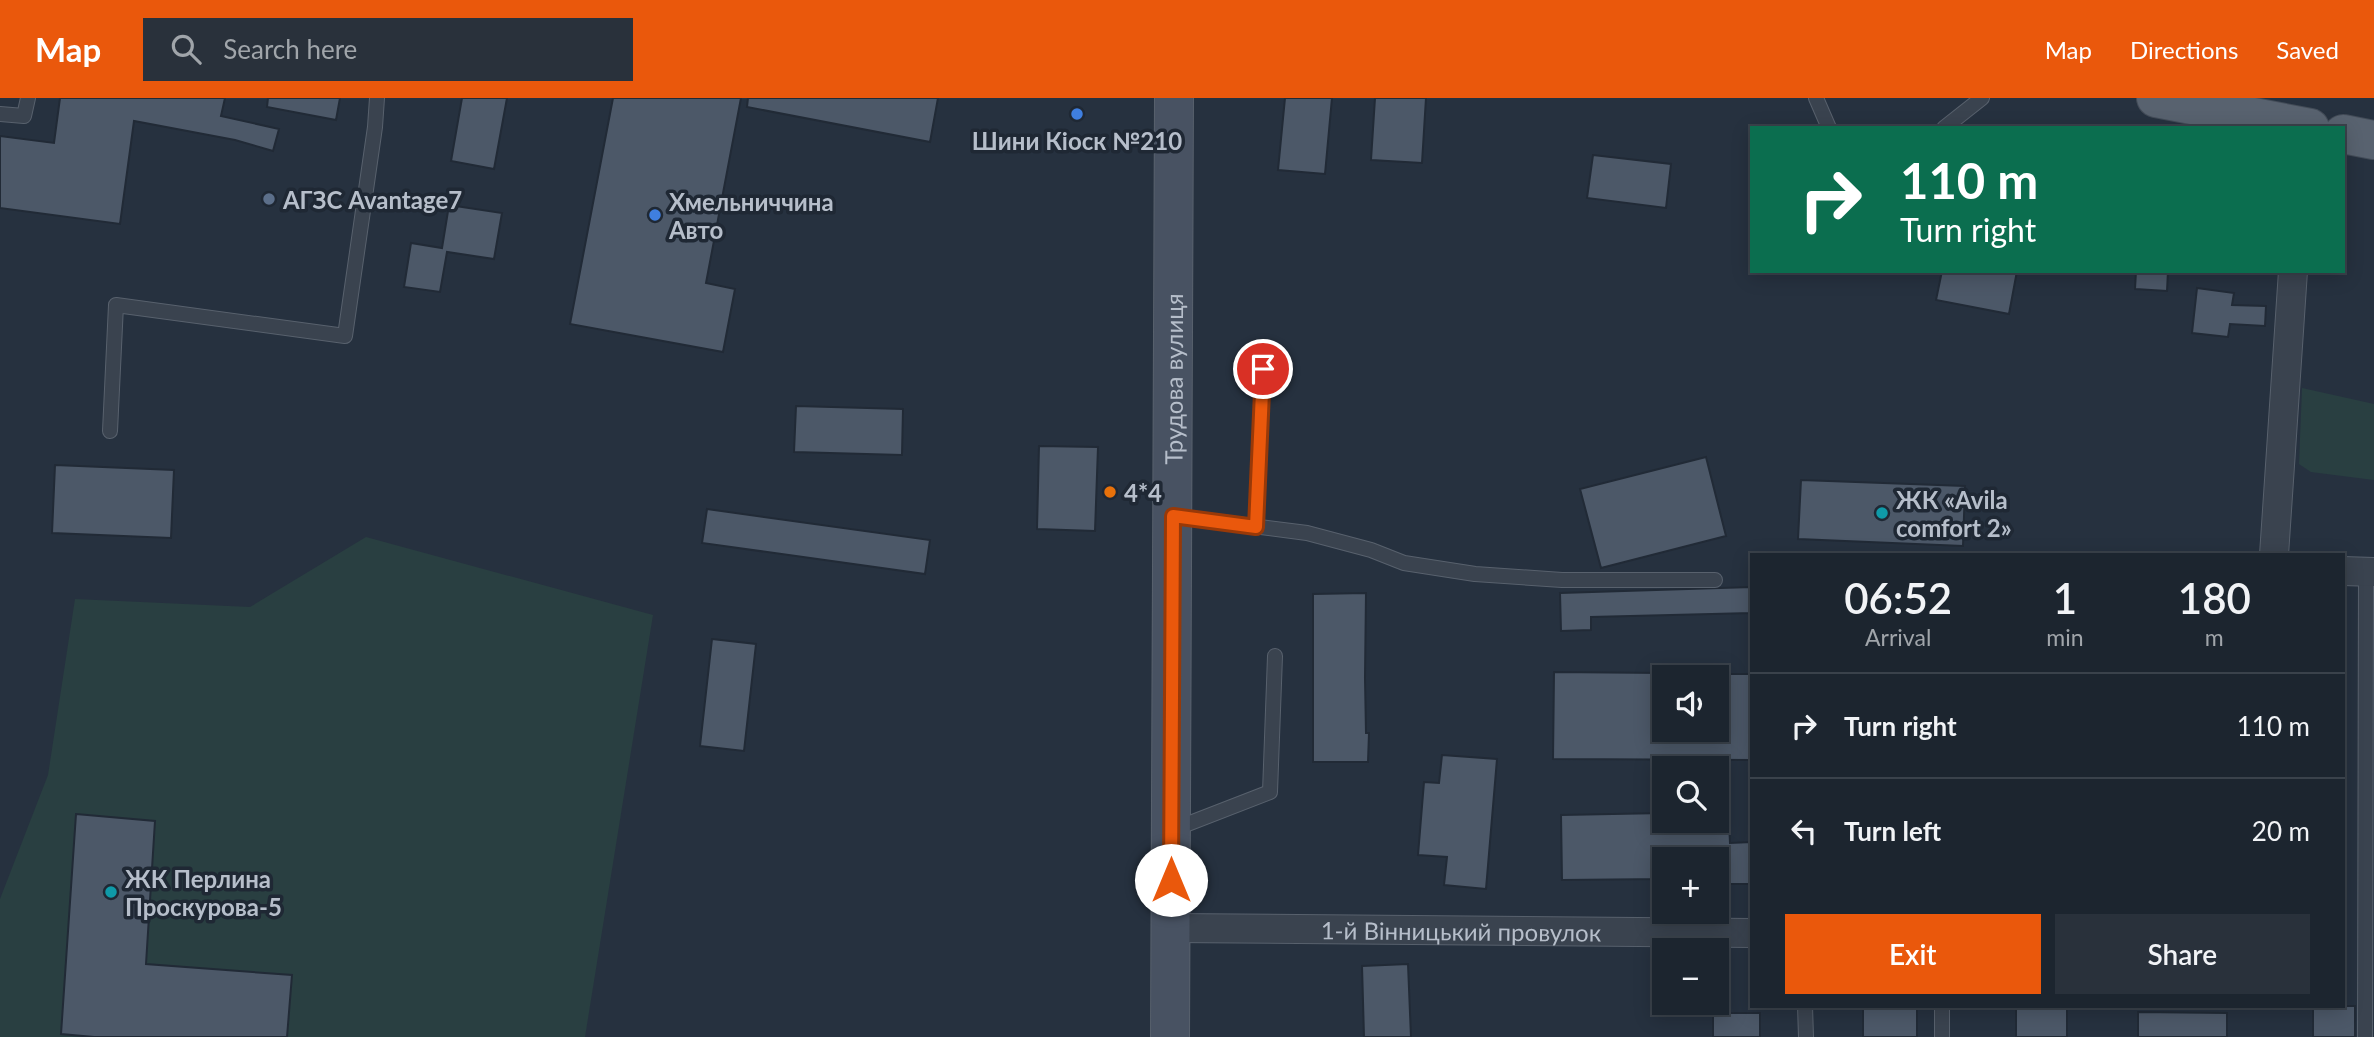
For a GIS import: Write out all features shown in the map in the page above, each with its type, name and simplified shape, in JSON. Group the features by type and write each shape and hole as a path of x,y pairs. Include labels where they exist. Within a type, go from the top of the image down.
{"main road":[{"name":"Трудова вулиця","path":"1170,1037 1174,98"},
{"path":"2156,98 2300,126"},
{"path":"2345,134 2374,140"}],"street":[{"path":"2274,553 2292,273"},
{"name":"1-й Вінницький провулок","path":"1171,928 1750,933"}],"lane":[{"path":"0,114 24,116 28,98"},
{"path":"110,431 116,305 345,336 377,98"},
{"path":"1816,98 1828,126"},
{"path":"1947,126 1982,98"},
{"path":"1256,527 1263,369"},
{"path":"1173,516 1307,533 1371,550 1404,563 1475,574 1562,580 1715,580"},
{"path":"2361,572 2365,1037"},
{"path":"1171,831 1270,792 1275,656"},
{"path":"1805,1008 1806,1037"},
{"path":"1942,1008 1942,1037"}],"green space":[{"path":"2302,388 2374,404 2374,480 2311,472 2299,464"},
{"path":"366,537 653,615 585,1037 0,1037 0,899 48,775 75,599 250,607"}],"building":[{"path":"60,98 225,98 221,116 279,129 273,151 235,140 134,121 120,224 0,208 0,136 54,143"},
{"path":"268,98 340,98 336,120 267,107"},
{"path":"462,98 507,98 494,169 451,161"},
{"path":"613,98 741,98 706,283 735,289 723,352 570,324"},
{"path":"748,98 938,98 930,142 747,107"},
{"path":"1285,98 1332,98 1325,174 1278,170"},
{"path":"1375,98 1426,98 1422,163 1371,160"},
{"path":"1593,155 1671,164 1666,208 1587,198"},
{"path":"449,205 502,213 494,259 447,252 440,292 404,287 411,243 442,248"},
{"path":"1942,273 2017,273 2009,314 1936,300"},
{"path":"2136,273 2168,273 2167,291 2135,289"},
{"path":"2197,288 2234,293 2232,305 2266,306 2265,326 2230,324 2228,337 2192,333"},
{"path":"796,406 903,409 902,455 794,452"},
{"path":"1039,446 1098,447 1095,531 1037,529"},
{"path":"1706,457 1726,536 1601,568 1580,489"},
{"path":"55,465 174,470 171,538 52,533"},
{"name":"ЖК «Avila comfort 2»","path":"1801,480 1965,486 1963,546 1798,539"},
{"path":"707,509 930,540 925,574 702,543"},
{"path":"1750,587 1750,613 1591,617 1591,630 1561,631 1560,593"},
{"path":"1366,593 1368,762 1313,762 1313,594"},
{"path":"712,639 756,644 744,751 700,746"},
{"path":"1554,672 1652,673 1652,742 1729,742 1729,674 1750,674 1750,760 1729,760 1729,756 1652,756 1652,759 1553,759"},
{"path":"1442,755 1497,759 1486,889 1444,885 1447,857 1418,855 1424,782 1439,783"},
{"path":"1652,813 1652,833 1729,833 1729,821 1730,843 1750,842 1750,884 1730,884 1729,847 1652,847 1652,879 1562,880 1561,815"},
{"name":"ЖК Перлина Проскурова-5","path":"76,814 155,821 146,964 292,975 287,1037 94,1037 61,1034"},
{"path":"1408,964 1411,1037 1364,1037 1362,966"},
{"path":"2355,1006 2355,1037 2313,1037 2313,1008"},
{"path":"1863,1008 1917,1008 1917,1037 1863,1037"},
{"path":"2016,1008 2067,1008 2067,1037 2016,1037"},
{"path":"2138,1012 2227,1013 2227,1037 2138,1037"},
{"path":"1760,1013 1760,1037 1713,1037 1713,1015"}],"place":[{"name":"Шини Кіоск №210","path":"1077,114"},
{"name":"АГЗС Avantage7","path":"269,199"},
{"name":"Хмельниччина Авто","path":"655,215"},
{"name":"4*4","path":"1110,492"},
{"name":"ЖК «Avila comfort 2»","path":"1882,513"},
{"name":"ЖК Перлина Проскурова-5","path":"111,892"}],"route":[{"path":"1171,880 1173,516 1256,527 1263,369"}]}
